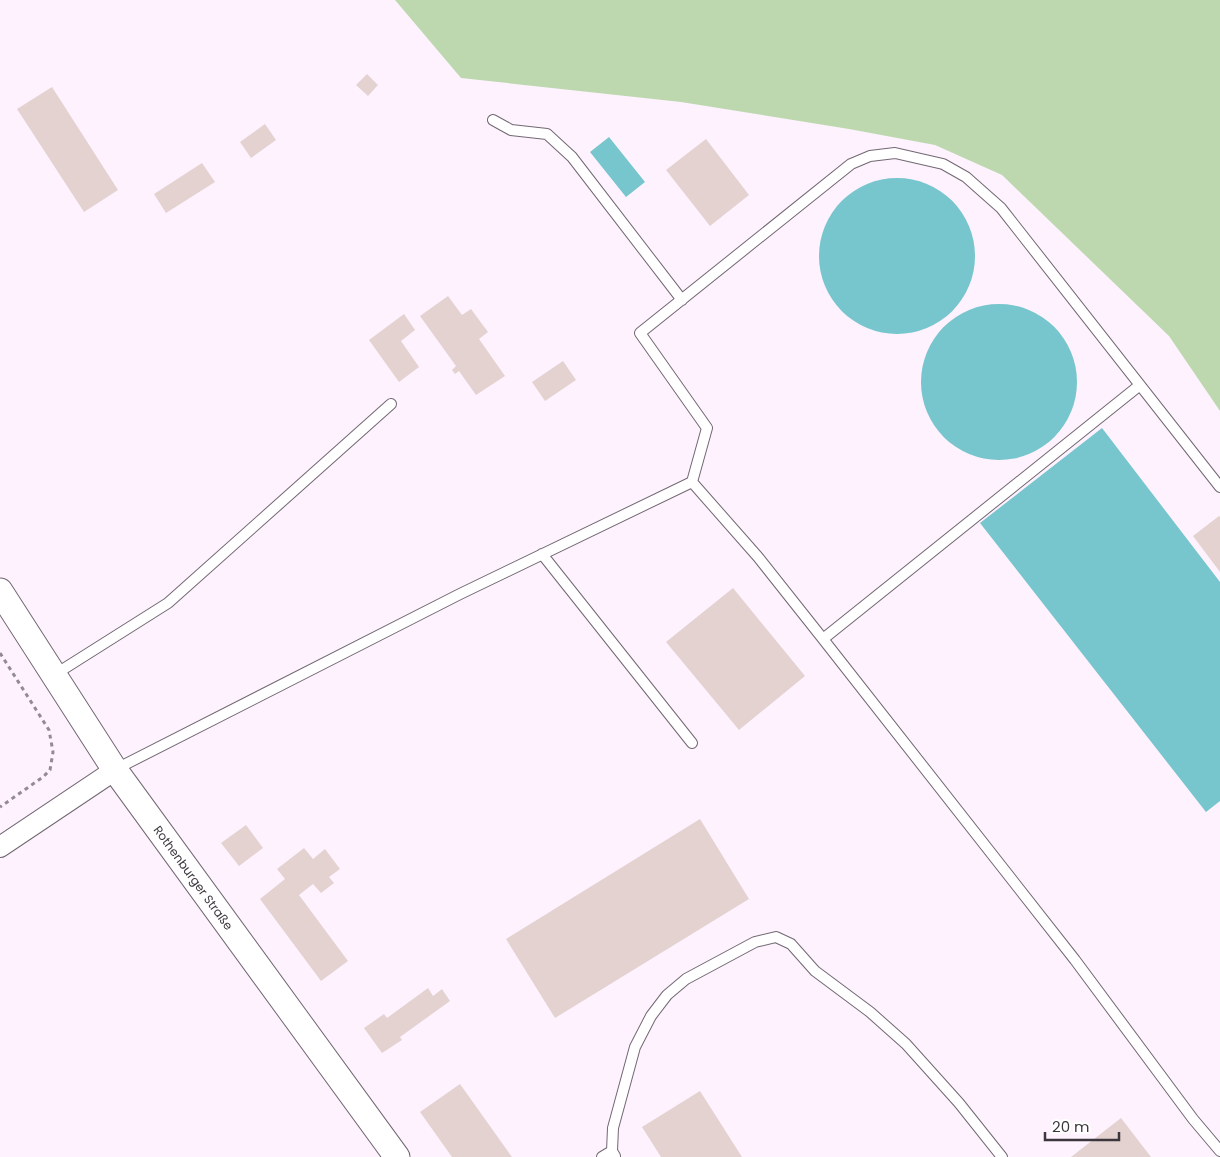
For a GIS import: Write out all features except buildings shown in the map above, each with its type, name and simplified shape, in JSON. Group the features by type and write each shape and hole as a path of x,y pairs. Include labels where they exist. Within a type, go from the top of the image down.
{"street":[{"name":"Rothenburger Straße","path":"0,592 115,770 397,1157"},
{"path":"0,847 115,770"}],"lane":[{"path":"493,120 511,130 547,134 572,157 682,300"},
{"path":"115,770 451,598 692,482 707,428 640,332 851,164 870,156 895,153 943,164 966,177 1001,208 1220,487"},
{"path":"823,639 1140,385"},
{"path":"53,675 168,603 391,404"},
{"path":"692,482 758,557 823,639 1075,960 1193,1119 1220,1151"},
{"path":"542,554 692,744"},
{"path":"602,1157 614,1154 613,1128 635,1047 651,1016 667,995 686,979 755,942 776,937 791,944 815,971 870,1012 906,1044 959,1103 1002,1157"}],"path":[{"path":"0,653 49,730 53,752 50,770 43,778 0,807"}],"green space":[{"path":"395,0 1220,0 1220,411 1169,336 1002,175 935,145 849,129 681,102 461,78"}],"water":[{"path":"609,137 645,182 626,197 590,152"},
{"path":"889,178 905,178 920,181 934,187 952,201 966,219 972,233 975,256 972,279 966,293 952,311 934,325 920,331 905,334 889,334 874,331 860,325 842,311 832,299 822,279 819,264 819,248 822,233 828,219 842,201 854,191 874,181"},
{"path":"991,304 1007,304 1022,307 1036,313 1054,327 1068,345 1074,359 1077,382 1074,405 1068,419 1054,437 1036,451 1022,457 1007,460 991,460 976,457 962,451 944,437 934,425 924,405 921,390 921,374 924,359 930,345 944,327 956,317 976,307"},
{"path":"1102,428 1220,582 1220,801 1206,812 980,523"}]}
